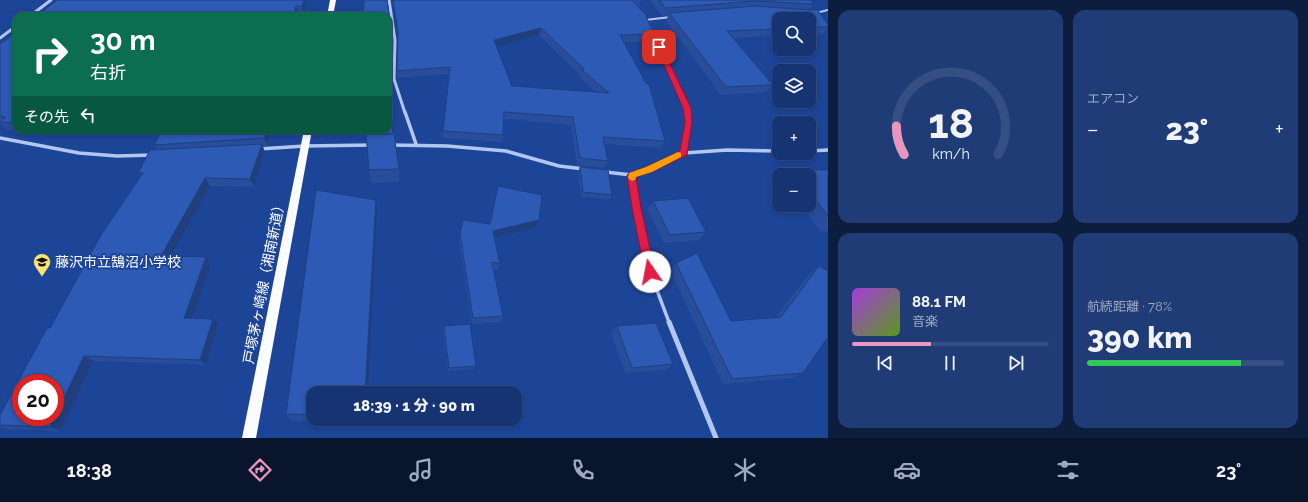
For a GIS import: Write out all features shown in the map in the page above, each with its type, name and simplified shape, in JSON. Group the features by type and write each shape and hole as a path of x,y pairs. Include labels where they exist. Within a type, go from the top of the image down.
{"main road":[{"path":"331,12 333,0"},
{"name":"戸塚茅ヶ崎線（湘南新道）","path":"249,438 308,134"}],"street":[{"path":"35,12 51,0"},
{"path":"389,0 391,12"},
{"path":"640,15 654,34 687,108 688,122 684,152"},
{"path":"392,20 395,40 394,79 416,144"},
{"path":"0,38 12,29"},
{"path":"0,138 79,153 117,156 156,155"},
{"path":"388,144 416,144 506,151 559,166 588,170"},
{"path":"250,150 306,146 380,145"},
{"path":"603,172 632,175 649,170 684,152 727,150 772,151"},
{"path":"816,151 828,150"},
{"path":"669,322 716,438"}],"lane":[{"path":"816,13 828,10"},
{"path":"645,20 676,17"},
{"path":"632,175 650,272 669,322"}],"building":[{"path":"57,0 304,0 302,6 296,6 294,12 42,12"},
{"path":"364,0 387,0 389,12 363,12"},
{"path":"393,0 632,0 646,15 653,34 620,35 646,83 649,84 665,141 603,137 608,161 580,158 573,117 504,112 503,135 443,131 450,67 397,71 398,32","holes":["541,28 584,69 582,70 609,93 512,86 494,40"]},
{"path":"659,0 811,0 814,4 755,1 666,8"},
{"path":"755,6 811,10 817,9 828,27 816,27 816,12 772,12 772,29 727,31 772,85 726,87 669,13"},
{"path":"12,35 12,123 0,122 6,117 0,116 0,43"},
{"path":"160,134 266,134 264,138 154,145"},
{"path":"366,134 394,134 399,169 369,170"},
{"path":"262,144 250,179 205,178 161,256 206,257 184,318 213,319 200,360 84,356 64,398 64,374 22,374 47,328 50,328 101,235 143,173 138,173 150,150"},
{"path":"580,167 608,170 612,195 583,192"},
{"path":"816,170 828,170 828,216 816,200"},
{"path":"498,186 542,195 539,220 493,231 500,264 492,262 503,316 473,318 460,234 463,220 490,224"},
{"path":"316,190 376,200 365,386 306,386 306,415 286,414"},
{"path":"688,198 706,232 670,235 653,201"},
{"path":"697,253 731,321 781,317 819,266 828,271 828,337 803,373 732,379 676,263"},
{"path":"656,323 673,364 632,368 617,326"},
{"path":"470,324 476,366 449,368 444,326"},
{"path":"12,393 12,425 0,425 0,415"},
{"path":"25,426 50,426 50,427"}],"slow traffic":[{"path":"632,178 632,175 649,170 678,155"}],"place":[{"name":"藤沢市立鵠沼小学校","path":"42,277"}],"route":[{"path":"650,272 632,175 649,170 684,152 688,122 687,108 659,47"}]}
